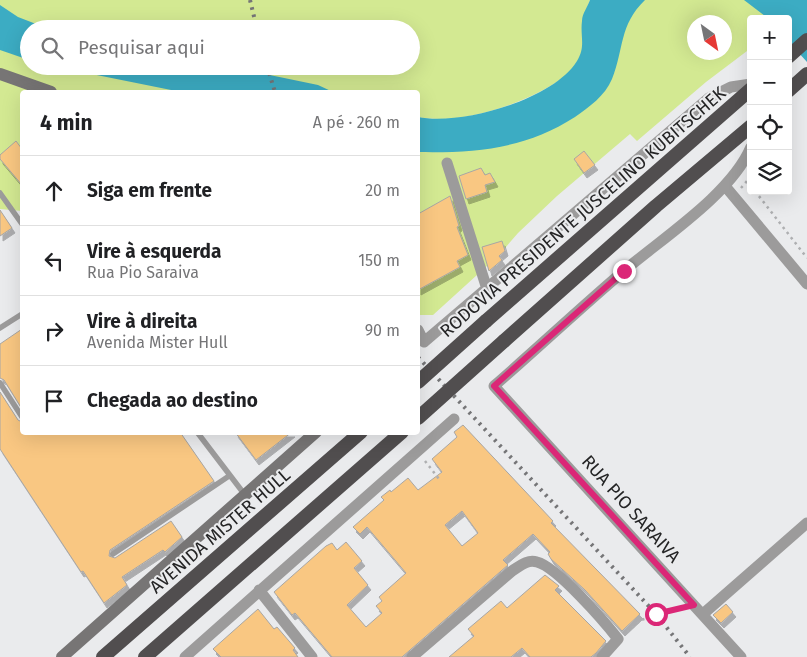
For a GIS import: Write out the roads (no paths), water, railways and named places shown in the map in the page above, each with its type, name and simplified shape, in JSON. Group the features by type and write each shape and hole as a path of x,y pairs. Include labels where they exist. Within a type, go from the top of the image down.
{"highway":[{"path":"792,53 807,40"},
{"path":"792,87 807,74"},
{"name":"RODOVIA PRESIDENTE JUSCELINO KUBITSCHEK","path":"420,380 747,93"},
{"path":"420,416 656,206 747,129"},
{"name":"AVENIDA MISTER HULL","path":"103,657 358,435"},
{"path":"145,657 399,435"}],"main road":[{"path":"0,74 45,90"},
{"name":"AVENIDA MISTER HULL","path":"62,657 313,435"}],"street":[{"path":"420,334 424,342 709,98 731,87 747,85"},
{"path":"750,150 725,186 807,284"},
{"path":"447,163 487,289"},
{"name":"RUA PIO SARAIVA","path":"725,186 624,271 494,386 741,657"},
{"path":"185,657 454,420"},
{"path":"702,614 807,523"},
{"path":"412,657 494,585 526,562 535,561 551,570 618,639 602,657"},
{"path":"259,590 312,657"}],"lane":[{"path":"0,193 20,221"},
{"path":"0,328 20,315"},
{"path":"0,383 20,414"},
{"path":"199,435 229,476 245,494"},
{"path":"113,554 229,476"}],"water":[{"path":"590,0 645,0 637,9 626,28 612,79 596,101 575,117 556,128 519,142 480,150 420,152 420,117 457,118 480,114 527,98 565,75 580,56 582,18"},
{"path":"744,0 807,0 807,62 792,45 792,15 764,15"},
{"path":"0,5 26,20 20,20 20,57 0,50"},
{"path":"97,75 270,75 318,85 329,90 171,90"}],"railway":[{"path":"250,0 255,20"},
{"path":"270,75 274,90"},
{"path":"420,359 656,614 690,657"}]}
